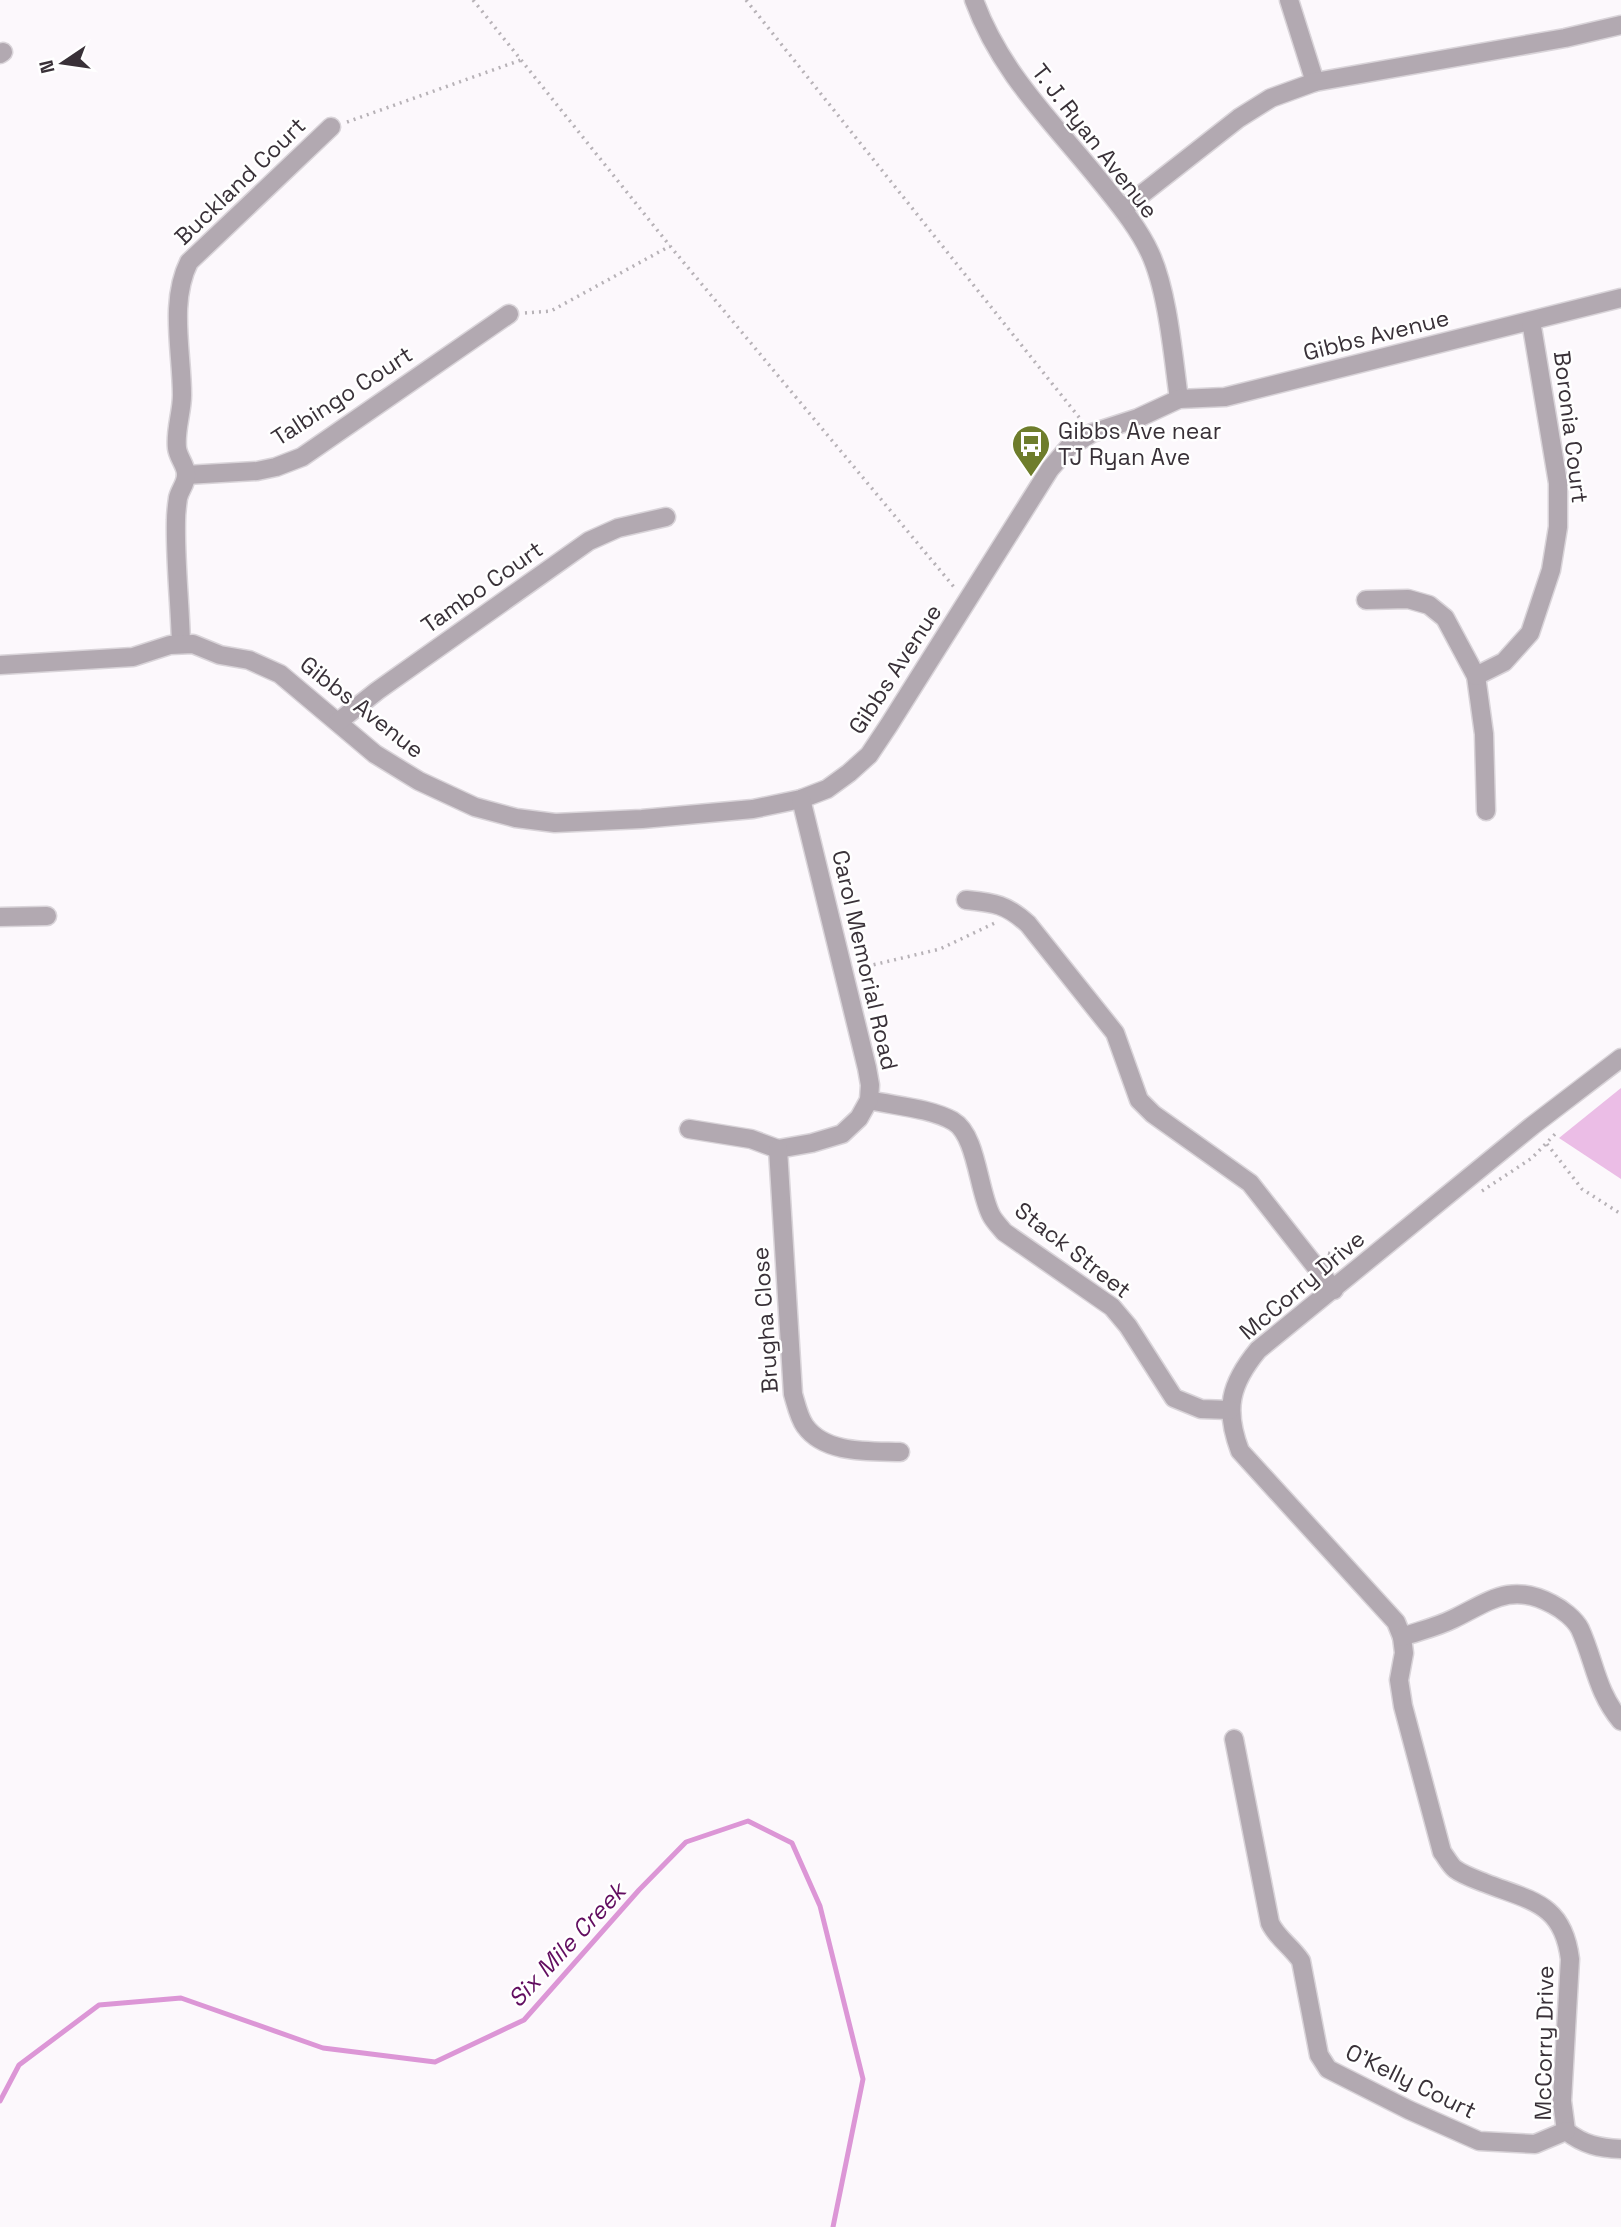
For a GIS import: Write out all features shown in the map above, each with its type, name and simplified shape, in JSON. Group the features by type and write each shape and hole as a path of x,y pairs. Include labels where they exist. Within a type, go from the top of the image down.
{"street":[{"name":"T. J. Ryan Avenue","path":"974,0 983,26 1010,73 1123,209 1150,253 1163,298 1179,399"},
{"path":"1289,0 1315,82"},
{"path":"1123,209 1239,118 1271,98 1315,82 1565,38 1621,25"},
{"name":"Buckland Court","path":"186,475 185,466 177,453 176,434 182,394 179,319 183,274 189,262 331,127"},
{"name":"Gibbs Avenue","path":"0,666 133,657 181,644 193,644 220,654 249,660 280,674 375,754 419,781 475,807 516,818 555,823 642,819 753,809 801,799 827,789 869,755 1050,468 1069,447 1092,433 1138,418 1179,399 1225,397 1621,298"},
{"name":"Talbingo Court","path":"186,475 257,471 302,457 509,314"},
{"name":"Boronia Court","path":"1476,676 1504,662 1530,633 1551,570 1558,527 1558,482 1531,321"},
{"path":"181,644 176,519 178,497 185,484 186,475"},
{"name":"Tambo Court","path":"338,722 377,691 589,541 618,528 666,517"},
{"path":"1366,600 1408,599 1429,605 1445,618 1476,676 1484,734 1486,811"},
{"name":"Carol Memorial Road","path":"690,1129 751,1139 778,1149 842,1134 859,1118 869,1100 867,1068 801,799"},
{"path":"966,900 997,903 1028,924 1115,1033 1139,1100 1153,1114 1250,1183 1334,1290"},
{"path":"0,917 47,916"},
{"name":"McCorry Drive","path":"1621,1058 1532,1126 1258,1350 1243,1368 1234,1386 1230,1410 1240,1451 1395,1622 1402,1637 1404,1653 1399,1680 1403,1706 1442,1852 1454,1868 1473,1879 1549,1910 1562,1925 1568,1941 1570,1959 1562,2101 1566,2131 1579,2141 1598,2148 1621,2149"},
{"name":"Stack Street","path":"869,1100 932,1113 955,1122 969,1138 978,1179 991,1216 1004,1232 1112,1307 1128,1326 1174,1398 1201,1409 1230,1410"},
{"name":"Brugha Close","path":"778,1149 793,1394 805,1426 825,1443 848,1450 900,1452"},
{"path":"1402,1637 1450,1620 1494,1597 1517,1592 1540,1597 1561,1609 1578,1626 1608,1705 1621,1721"},
{"name":"O'Kelly Court","path":"1234,1739 1270,1923 1276,1935 1301,1961 1319,2055 1328,2069 1409,2110 1479,2141 1535,2144 1566,2131"}],"path":[{"path":"473,0 670,246 967,602"},
{"path":"746,0 1092,433"},
{"path":"331,127 522,60"},
{"path":"509,314 551,311 670,246"},
{"path":"844,972 940,948 995,925 1008,908"},
{"path":"1532,1126 1582,1189 1621,1214"},
{"path":"1476,1194 1510,1174 1547,1144 1559,1129"},
{"path":"1320,1244 1328,1253 1338,1256 1349,1253"}],"shaded area":[{"path":"1621,1088 1621,1179 1559,1138"}],"waterway":[{"name":"Six Mile Creek","path":"0,2101 19,2065 99,2005 181,1998 323,2048 435,2062 524,2020 639,1890 686,1842 748,1821 792,1843 820,1906 863,2079 833,2227"}],"place":[{"name":"Gibbs Ave near TJ Ryan Ave","path":"1031,478"}]}
